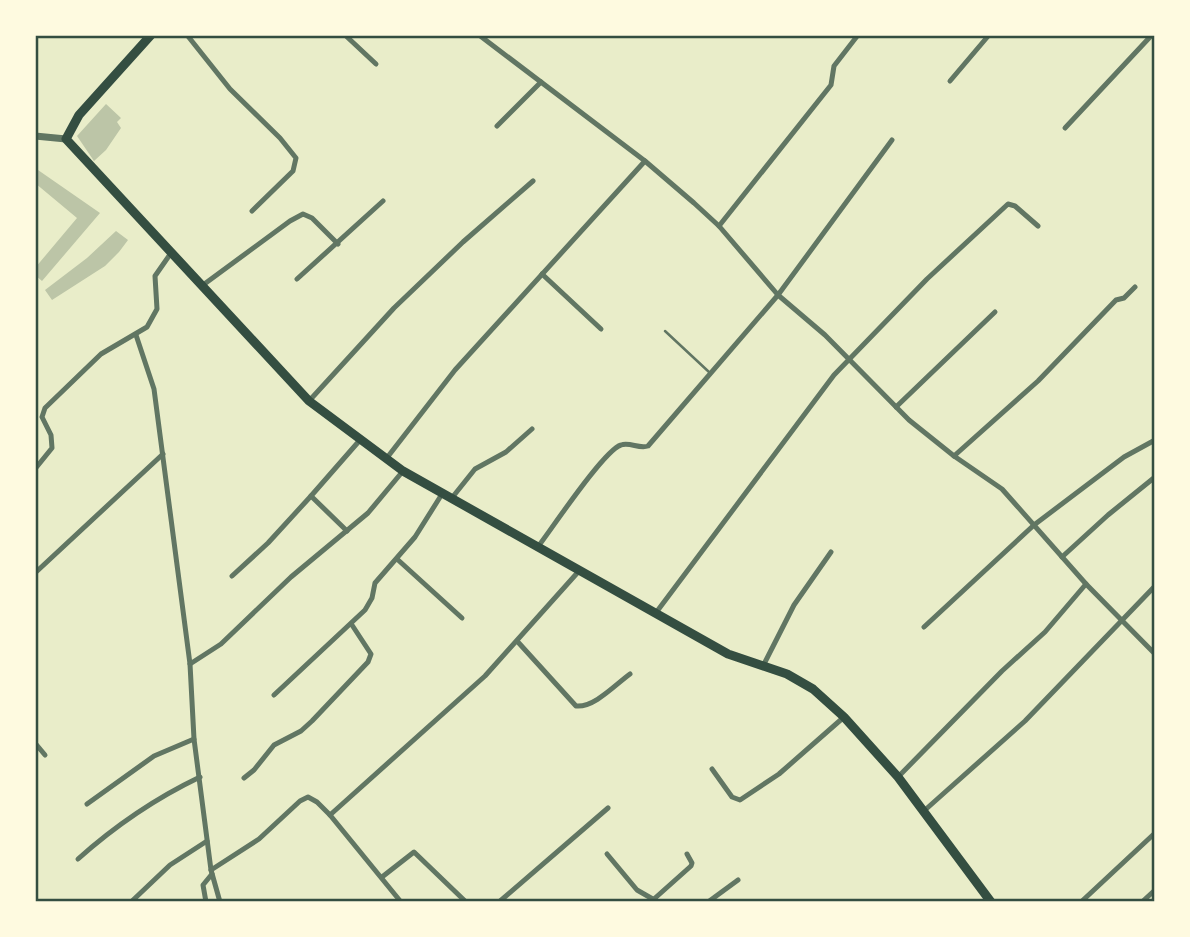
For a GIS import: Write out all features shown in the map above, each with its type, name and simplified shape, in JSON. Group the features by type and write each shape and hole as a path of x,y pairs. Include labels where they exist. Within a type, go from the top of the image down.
{"main road":[{"path":"152,35 79,115 66,139 309,401 403,471 446,497 728,654 787,674 813,690 844,717 898,776 991,902"}],"street":[{"path":"187,35 230,89 280,138 296,158 293,171 252,211"},
{"path":"345,35 376,64"},
{"path":"479,35 645,161 719,226 778,295 849,358 895,407 954,456 1002,489 1086,584 1155,654"},
{"path":"489,43 496,35"},
{"path":"719,226 831,85 834,66 858,35"},
{"path":"950,82 989,35"},
{"path":"1065,128 1150,38"},
{"path":"497,126 541,82"},
{"path":"35,136 66,139"},
{"path":"537,548 614,449 625,444 643,448 648,446 712,374 778,295 892,140"},
{"path":"386,459 455,370 645,161"},
{"path":"309,401 394,308 463,242 533,181"},
{"path":"297,279 383,201"},
{"path":"655,614 803,415 849,358 1008,204 1038,226"},
{"path":"203,285 303,214 318,222 338,244"},
{"path":"35,469 52,448 51,435 42,417 45,408 101,354 147,327 157,309 155,276 172,252"},
{"path":"542,274 601,329"},
{"path":"954,456 1029,390 1116,300 1124,298 1135,287"},
{"path":"895,407 995,312"},
{"path":"136,335 154,389 190,664 194,739 207,841 211,872 220,902"},
{"path":"274,695 352,625 369,604 375,583 446,497 481,464 506,452 532,429"},
{"path":"232,576 268,543 360,440"},
{"path":"924,627 1034,524 1124,457 1155,440"},
{"path":"35,573 163,454"},
{"path":"190,664 221,644 290,577 368,513 403,471"},
{"path":"1062,557 1155,477"},
{"path":"311,496 347,531"},
{"path":"763,666 794,605 831,552"},
{"path":"397,559 462,618"},
{"path":"330,815 406,744 485,676 579,571"},
{"path":"898,776 1002,671 1045,632 1086,584"},
{"path":"925,810 1025,721 1155,586"},
{"path":"244,778 274,746 312,721 368,662 371,654 369,649 352,625"},
{"path":"517,641 576,706 584,706 595,700 630,674"},
{"path":"712,769 732,797 740,800 779,774 844,717"},
{"path":"88,804 154,757 194,739"},
{"path":"35,743 45,755"},
{"path":"78,859 103,836 159,797 200,777"},
{"path":"206,902 203,885 211,872 259,839 304,797 312,798 330,815 401,902"},
{"path":"499,902 608,808"},
{"path":"1081,902 1155,833"},
{"path":"131,902 170,865 207,841"},
{"path":"382,877 414,852 466,902"},
{"path":"607,853 637,890 656,901 691,866 687,855"},
{"path":"708,902 738,880"},
{"path":"1142,902 1155,890"}],"lane":[{"path":"665,331 712,374"}],"building":[{"path":"106,104 121,118 117,122 121,128 106,150 94,161 77,136"},
{"path":"38,170 100,213 42,281 35,275 35,268 77,218 35,183"},
{"path":"116,231 128,240 119,252 105,266 52,300 45,290 87,258"}]}
